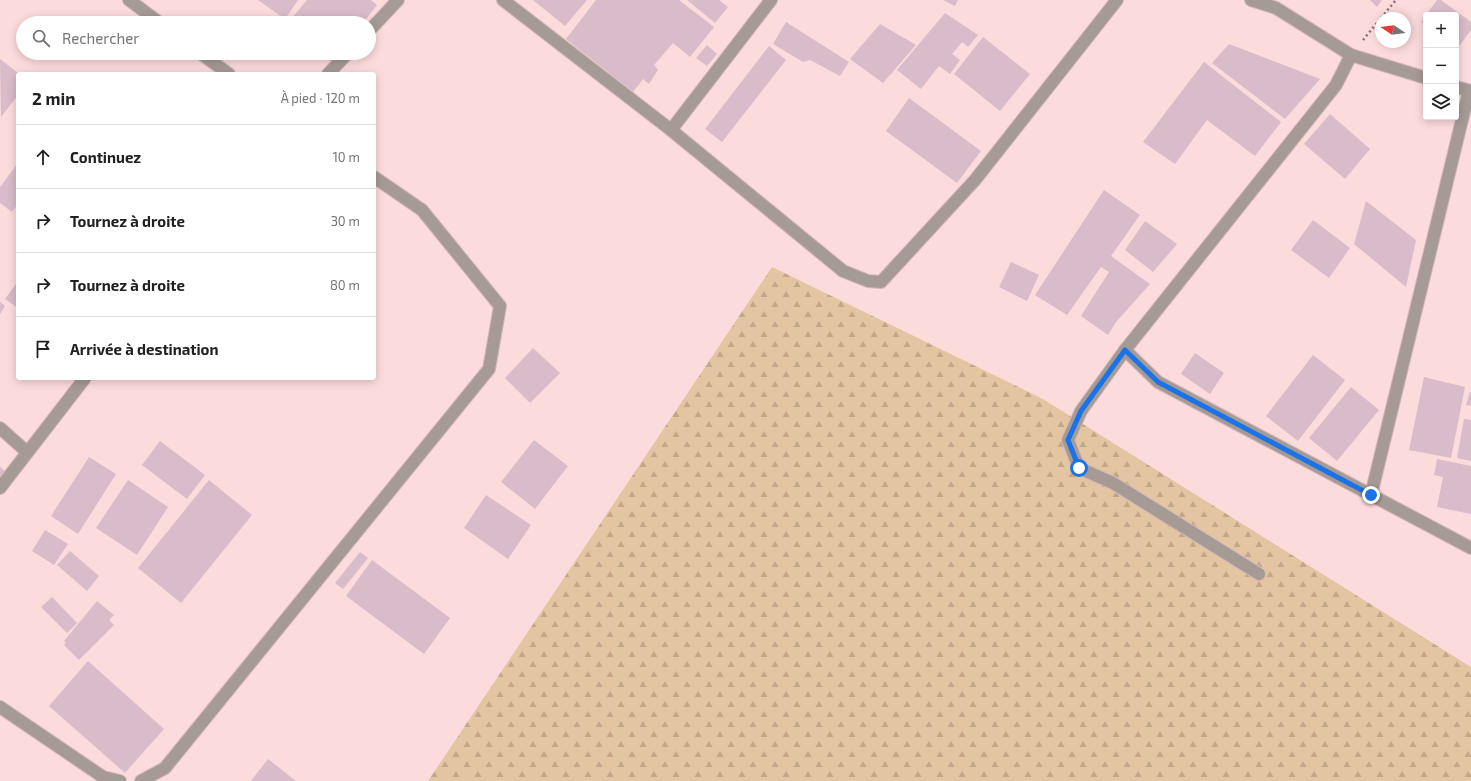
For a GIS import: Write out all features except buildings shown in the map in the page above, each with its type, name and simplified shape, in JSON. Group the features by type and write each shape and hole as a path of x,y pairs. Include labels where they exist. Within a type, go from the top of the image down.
{"street":[{"path":"129,0 151,16"},
{"path":"376,24 398,0"},
{"path":"503,0 671,130 843,271 868,281 881,282 975,180 1117,0"},
{"path":"671,130 771,0"},
{"path":"1251,0 1276,8 1351,55 1423,77"},
{"path":"1259,574 1113,483 1079,468 1068,440 1081,411 1125,350 1336,85 1351,55"},
{"path":"210,60 226,72"},
{"path":"330,72 341,60"},
{"path":"1371,495 1470,91 1459,88"},
{"path":"141,781 165,768 489,369 500,306 422,210 376,178"},
{"path":"1125,350 1158,382 1471,548"},
{"path":"0,488 83,380"},
{"path":"0,428 27,452"},
{"path":"0,707 103,777 120,781"}],"path":[{"path":"1386,12 1396,0"},
{"path":"1351,55 1375,25"}],"green space":[{"path":"772,267 1043,399 1471,667 1471,781 428,781"}],"route":[{"path":"1079,468 1068,440 1081,411 1125,350 1158,382 1371,495"}]}
